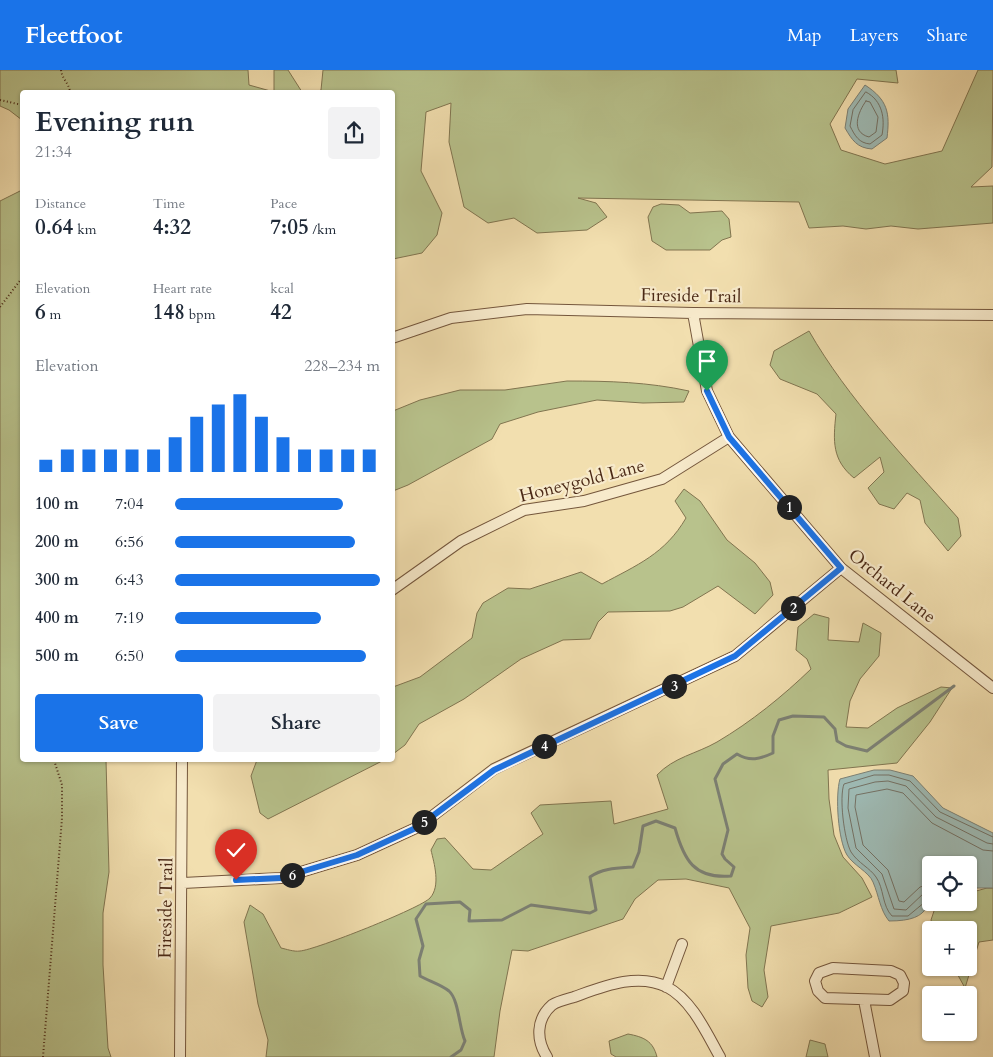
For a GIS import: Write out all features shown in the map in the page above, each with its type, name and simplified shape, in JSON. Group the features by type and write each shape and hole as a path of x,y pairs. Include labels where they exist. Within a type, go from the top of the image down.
{"street":[{"name":"Fireside Trail","path":"395,337 451,318 527,308 693,313 993,315"},
{"name":"Orchard Lane","path":"693,313 707,391 729,437 841,568 993,688"},
{"name":"Honeygold Lane","path":"395,588 462,541 524,510 584,502 662,479 729,437"},
{"path":"183,883 281,878 357,855 418,827 494,770 735,656 841,568"},
{"name":"Fireside Trail","path":"180,1057 183,883 182,762"},
{"path":"666,987 682,944"},
{"path":"833,968 891,970 900,975 904,983 903,991 898,997 890,1000 864,1000 825,998 818,991 815,981 819,973 833,968"},
{"path":"546,1057 540,1047 538,1029 544,1015 553,1004 612,984 639,981 666,987 686,1003 720,1057"},
{"path":"864,1000 875,1057"}],"path":[{"path":"61,70 70,90"},
{"path":"0,100 20,105"},
{"path":"0,307 20,281"},
{"path":"44,1057 62,818 62,784 55,762"}],"green space":[{"path":"0,70 248,70 249,85 267,90 20,90 20,118 0,106"},
{"path":"274,70 288,70 301,90 274,90"},
{"path":"323,70 896,70 898,83 857,79 830,124 841,150 885,164 942,151 978,70 993,70 992,167 971,187 993,186 993,223 918,229 891,226 866,229 843,226 809,228 799,202 578,198 596,203 607,217 587,230 537,233 514,218 488,223 464,207 449,142 451,103 426,112 421,171 442,213 437,235 422,253 395,259 395,90 321,90"},
{"path":"20,191 20,762 106,762 109,872 103,913 103,965 108,1048 111,1057 0,1057 0,201"},
{"path":"661,204 679,205 690,213 722,211 729,219 731,237 722,240 710,250 666,250 652,241 648,217 653,207"},
{"path":"809,331 841,381 898,451 958,518 961,536 948,551 925,523 920,500 907,493 894,509 879,504 868,488 884,472 880,457 854,478 847,471 841,464 836,449 834,433 836,414 817,394 780,379 770,365 774,351"},
{"path":"567,381 598,381 659,386 689,391 684,402 643,403 597,400 538,412 500,424 492,439 395,490 395,410 420,400 460,390 505,390"},
{"path":"684,489 700,501 727,540 755,563 770,582 773,595 755,614 718,586 683,607 670,611 608,612 598,622 590,639 563,640 521,659 464,699 419,724 405,745 395,752 395,686 420,677 472,638 477,613 483,603 508,588 530,589 581,572 602,584 649,557 669,541 686,518 675,501"},
{"path":"814,614 829,618 828,640 859,642 863,623 881,633 879,656 860,679 850,701 846,727 868,728 897,708 941,687 952,688 930,722 897,763 828,770 829,799 834,835 843,857 862,878 872,897 839,913 771,926 764,970 768,997 762,1007 752,1001 748,988 746,955 750,928 729,888 686,879 658,880 635,899 623,919 528,951 512,950 500,1011 494,1057 266,1057 268,1040 258,1004 244,922 250,905 263,914 281,948 293,951 310,949 389,919 430,898 436,881 431,850 437,839 445,838 473,869 491,870 543,834 531,813 540,805 611,801 614,824 668,809 657,775 671,764 717,742 742,726 778,699 811,669 807,659 796,650 798,627"},
{"path":"256,762 380,762 268,819 260,813 251,776"},
{"path":"993,888 993,940 979,942 977,949 977,921 931,920 934,911 977,911 977,891"},
{"path":"958,976 969,976 966,986"},
{"path":"628,1034 650,1043 657,1057 616,1057 611,1054 609,1041"},
{"path":"810,1040 825,1044 828,1057 806,1057"}],"water":[{"path":"865,85 879,96 883,102 888,121 887,138 872,149 862,147 856,143 845,128 848,109"},
{"path":"874,770 890,770 913,776 943,808 993,833 993,888 977,888 977,856 922,856 922,911 924,911 915,917 889,921 871,878 853,862 844,848 838,818 838,787 840,779"}],"waterway":[{"path":"451,1057 461,1050 465,1041 455,1001 449,991 420,976 419,960 423,946 416,919 426,904 460,902 470,910 469,921 502,920 531,905 590,913 596,910 590,877 605,870 633,867 639,852 643,826 656,821 675,828 687,858 699,871 718,876 731,876 734,867 722,854 728,830 715,779 723,764 737,754 755,759 773,753 773,736 779,720 793,716 824,717 835,729 837,741 846,746 867,751 954,686"}],"route":[{"path":"236,880 281,878 357,855 418,827 494,770 735,656 841,568 729,437 707,391"}]}
